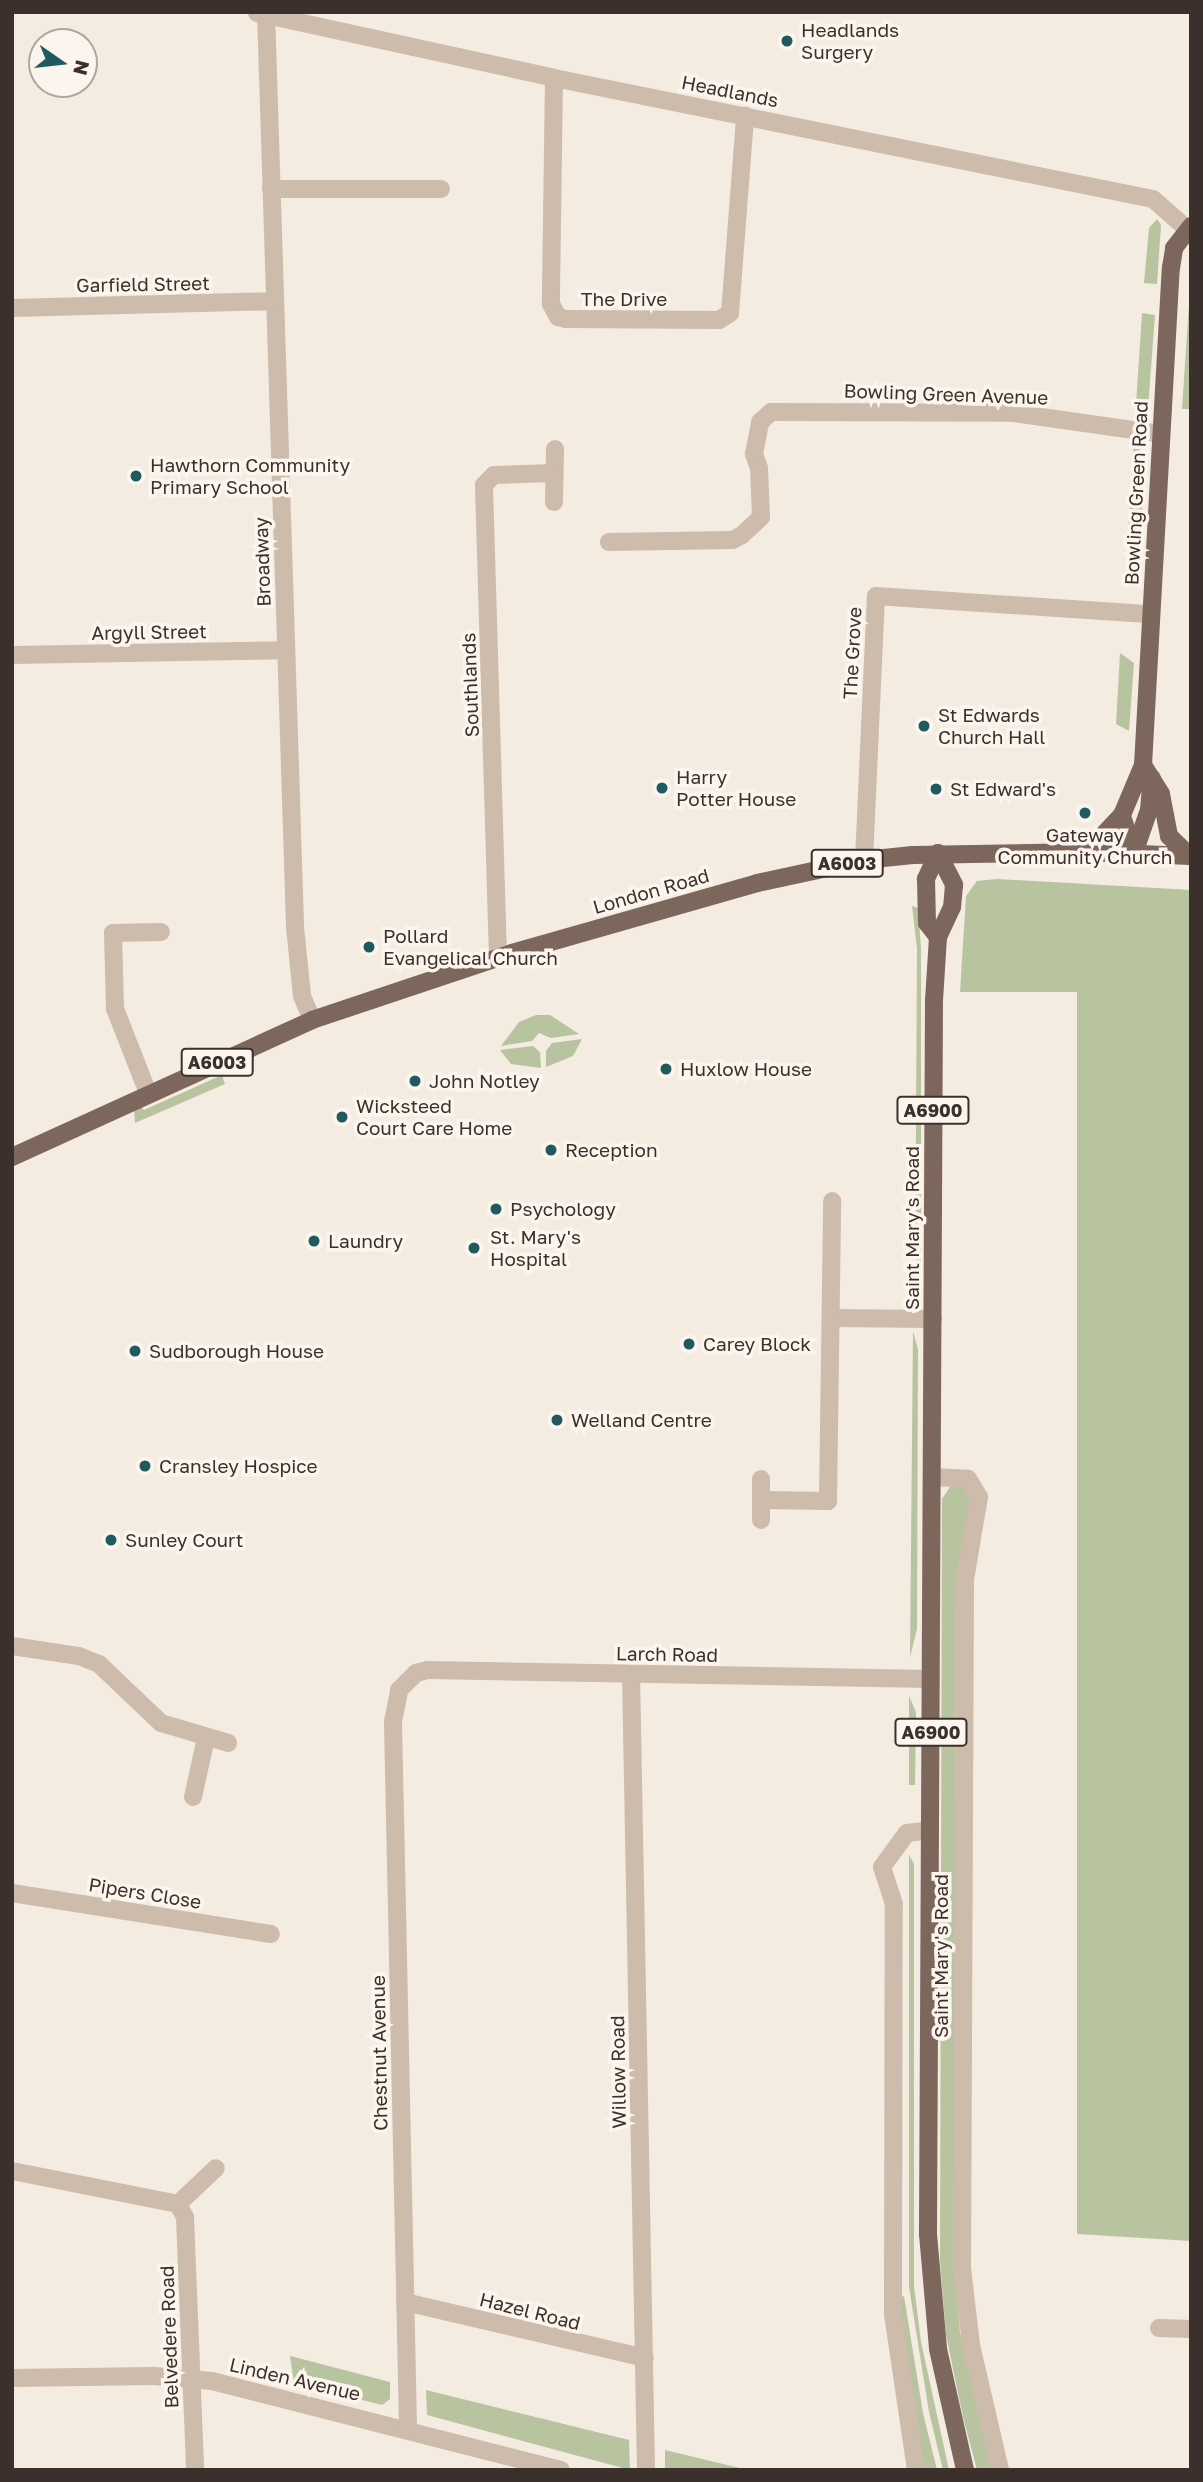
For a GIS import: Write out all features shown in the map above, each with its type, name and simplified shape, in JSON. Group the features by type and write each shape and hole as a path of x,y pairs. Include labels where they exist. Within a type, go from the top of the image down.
{"main road":[{"name":"Bowling Green Road","path":"1134,853 1149,810 1150,614 1171,268 1174,248 1189,227"},
{"name":"Bowling Green Road","path":"1122,815 1148,771"},
{"path":"1148,771 1161,794 1169,836 1191,856"},
{"path":"1087,852 1122,815 1134,853"},
{"name":"London Road","path":"12,1157 312,1020 498,958 745,886 864,860 938,853 1087,852 1191,856"},
{"name":"Saint Mary's Road","path":"938,853 954,885 952,907 938,937 933,1319 930,2287 938,2349 965,2470"},
{"name":"Saint Mary's Road","path":"938,853 926,879 927,923 938,937"}],"street":[{"name":"Headlands","path":"262,13 554,78 1153,199 1189,227"},
{"name":"Broadway","path":"262,13 271,189 295,926 302,996 312,1020"},
{"name":"The Drive","path":"554,78 551,304 558,317 566,319 719,320 730,313 745,116"},
{"path":"271,189 441,189"},
{"name":"Garfield Street","path":"12,308 274,301"},
{"name":"Bowling Green Avenue","path":"608,542 733,540 742,536 761,517 759,468 754,454 760,422 771,412 1014,413 1161,434"},
{"path":"554,502 555,449"},
{"name":"Southlands","path":"498,958 484,485 494,475 554,473"},
{"name":"The Grove","path":"864,860 876,596 1150,614"},
{"name":"Argyll Street","path":"12,655 286,650"},
{"path":"148,1093 114,1009 113,933 161,932"},
{"path":"761,1500 828,1501 833,1318 832,1201"},
{"path":"833,1318 933,1319"},
{"name":"Saint Mary's Road","path":"933,1477 968,1479 979,1497 965,1580 962,2268 973,2357 1000,2470"},
{"path":"761,1479 761,1520"},
{"path":"12,1646 79,1657 99,1664 160,1724 228,1743"},
{"name":"Larch Road","path":"406,1680 428,1670 931,1679"},
{"name":"Willow Road","path":"631,1674 646,2470"},
{"name":"Chestnut Avenue","path":"406,1680 394,1701 393,1722 408,2427"},
{"path":"193,1797 206,1738"},
{"path":"916,2470 893,2314 894,1904 882,1867 907,1833 930,1830"},
{"name":"Pipers Close","path":"12,1893 271,1934"},
{"path":"12,2171 178,2204 216,2168"},
{"name":"Belvedere Road","path":"178,2204 186,2217 195,2470"},
{"name":"Hazel Road","path":"405,2302 645,2358"},
{"path":"1159,2328 1191,2329"},
{"name":"Linden Avenue","path":"12,2378 192,2379 408,2427 561,2470"}],"green space":[{"path":"1157,219 1161,225 1157,284 1144,283 1149,228"},
{"path":"1191,274 1191,409 1182,409"},
{"path":"1142,313 1155,315 1148,408 1135,420"},
{"path":"1134,441 1146,458 1140,539 1127,548"},
{"path":"1120,653 1134,663 1129,731 1116,724"},
{"path":"997,879 1191,890 1191,2241 1077,2234 1077,992 960,992 966,896 977,881"},
{"path":"912,906 918,908 921,948 921,1290 915,1303 917,948"},
{"path":"536,1015 550,1015 579,1034 551,1038 539,1033 532,1041 501,1046 519,1022"},
{"path":"582,1039 573,1056 546,1067 546,1051 552,1043"},
{"path":"533,1046 540,1052 541,1068 511,1064 500,1050"},
{"path":"222,1075 225,1084 135,1123 134,1109 141,1106 144,1110"},
{"path":"913,1331 918,1349 917,1629 910,1657"},
{"path":"961,1486 968,1490 971,1504 956,1579 954,2267 960,2332 992,2470 977,2470 963,2417 946,2335 940,2262 942,1499 950,1487"},
{"path":"909,1696 916,1712 915,1785 909,1785"},
{"path":"909,1855 914,1864 914,2286 921,2342 949,2470 943,2470 929,2412 909,2287"},
{"path":"904,2296 923,2413 937,2470 923,2470 899,2298"},
{"path":"290,2356 390,2382 390,2399 382,2405 294,2383"},
{"path":"426,2390 629,2440 630,2470 427,2415"},
{"path":"665,2450 748,2470 665,2470"}],"place":[{"name":"Headlands Surgery","path":"787,41"},
{"name":"Hawthorn Community Primary School","path":"136,476"},
{"name":"St Edwards Church Hall","path":"924,726"},
{"name":"Harry Potter House","path":"662,788"},
{"name":"St Edward's","path":"936,789"},
{"name":"Gateway Community Church","path":"1085,813"},
{"name":"Pollard Evangelical Church","path":"369,947"},
{"name":"Huxlow House","path":"666,1069"},
{"name":"John Notley","path":"415,1081"},
{"name":"Wicksteed Court Care Home","path":"342,1117"},
{"name":"Reception","path":"551,1150"},
{"name":"Psychology","path":"496,1209"},
{"name":"Laundry","path":"314,1241"},
{"name":"St. Mary's Hospital","path":"474,1248"},
{"name":"Carey Block","path":"689,1344"},
{"name":"Sudborough House","path":"135,1351"},
{"name":"Welland Centre","path":"557,1420"},
{"name":"Cransley Hospice","path":"145,1466"},
{"name":"Sunley Court","path":"111,1540"}]}
